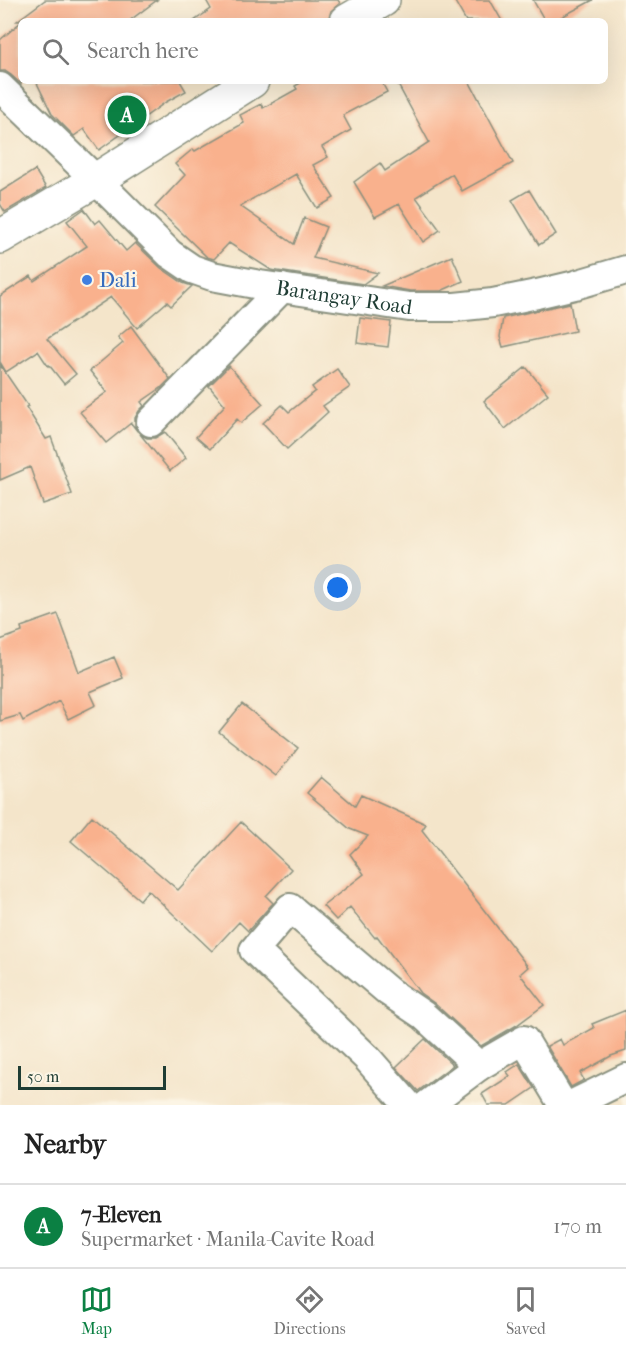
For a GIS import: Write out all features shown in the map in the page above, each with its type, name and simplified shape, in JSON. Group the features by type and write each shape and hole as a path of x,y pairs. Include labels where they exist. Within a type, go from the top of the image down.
{"main road":[{"path":"0,237 96,180 247,84"}],"street":[{"name":"Barangay Road","path":"0,87 170,254 192,269 212,276 409,307 454,307 493,303 537,294 626,270"},
{"path":"151,422 282,288"},
{"path":"408,1105 367,1058 254,950 290,908 389,992 423,1015 479,1066"},
{"path":"428,1105 479,1066 524,1040 563,1105"},
{"path":"571,1105 622,1088"}],"building":[{"path":"45,0 157,0 133,18 21,18"},
{"path":"206,0 338,0 340,3 331,11 329,18 198,18 211,9"},
{"path":"454,0 490,0 500,18 464,18"},
{"path":"533,0 593,0 560,18 543,18"},
{"path":"18,25 18,81 5,71 0,71 0,40"},
{"path":"37,84 182,84 186,91 166,102 99,150 84,129 74,136 52,114"},
{"path":"299,84 383,84 387,92 343,115 351,130 322,147 328,157 313,165 334,198 317,208 296,174 240,206 294,244 304,218 326,227 313,258 378,273 363,284 271,270 229,243 214,259 207,257 155,207 185,175 175,164 193,149 195,151 244,123 240,115 261,104 263,108 297,89 295,86"},
{"path":"398,84 471,84 513,163 462,191 452,174 416,197 440,230 423,242 399,204 375,217 354,182 380,163 385,171 429,142"},
{"path":"35,170 46,188 5,212 0,204 0,192"},
{"path":"529,190 556,234 539,245 512,200"},
{"path":"84,209 95,224 100,220 126,251 135,243 161,268 183,283 192,286 171,306 167,302 137,328 111,297 47,339 76,374 64,384 38,351 6,372 0,362 0,296 31,276 34,281 87,246 67,221"},
{"path":"452,256 463,281 441,291 410,291 382,286"},
{"path":"570,303 575,331 503,347 500,337 503,318"},
{"path":"360,318 391,322 388,347 357,343"},
{"path":"131,326 170,379 141,402 144,406 135,418 138,432 131,423 106,443 80,412 107,392 90,371 123,343 118,337"},
{"path":"0,365 28,406 26,407 46,439 51,437 72,494 43,504 30,467 0,480"},
{"path":"229,366 263,404 241,423 237,419 210,449 196,437 225,405 209,386"},
{"path":"526,367 548,394 505,429 484,401"},
{"path":"337,369 350,387 323,406 328,412 287,449 263,423 282,405 289,412 315,391 312,387"},
{"path":"165,432 186,458 170,471 140,434 147,438 155,438"},
{"path":"58,614 79,672 114,657 123,678 90,692 96,705 68,719 59,701 23,721 20,715 0,721 0,640 22,632 21,627"},
{"path":"242,704 298,748 276,776 219,732"},
{"path":"321,777 355,806 361,795 426,824 422,830 528,967 520,974 544,1005 517,1025 481,1046 420,993 377,936 375,938 350,907 336,920 323,906 364,874 350,854 368,836 350,829 307,793"},
{"path":"92,816 178,890 241,822 291,869 266,896 273,903 248,931 239,922 212,951 148,890 140,900 71,841"},
{"path":"626,1010 626,1051 611,1056 580,1073 584,1080 571,1087 547,1046 560,1039 563,1045 594,1028 592,1024"},
{"path":"425,1039 453,1065 418,1091 396,1067"},
{"path":"519,1064 534,1088 509,1105 488,1105 482,1094 510,1076 507,1072"}],"place":[{"name":"7-Eleven","path":"127,115"},
{"name":"Dali","path":"87,280"}]}
